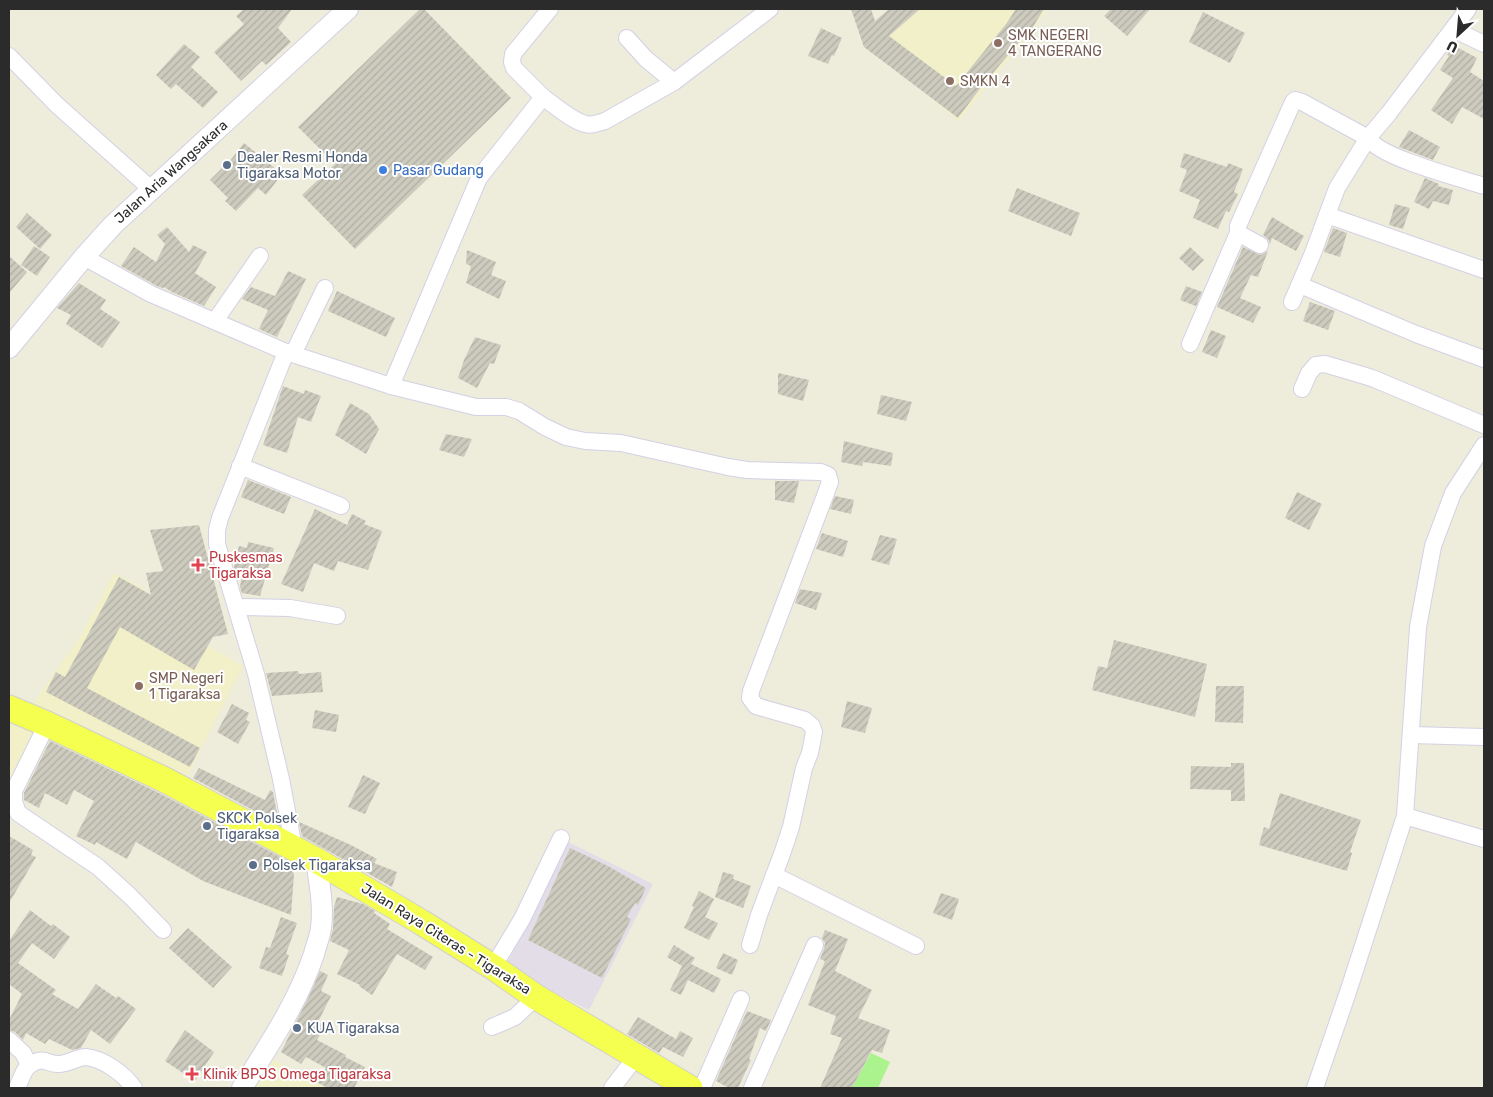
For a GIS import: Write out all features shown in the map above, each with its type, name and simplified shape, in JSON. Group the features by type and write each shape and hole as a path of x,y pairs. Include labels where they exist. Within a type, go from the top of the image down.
{"main road":[{"name":"Jalan Raya Citeras - Tigaraksa","path":"9,708 165,780 316,860 413,917 493,967 536,997 690,1088"}],"street":[{"name":"Jalan Aria Wangsakara","path":"9,348 113,224 239,111 348,9"},
{"path":"550,9 513,54 512,62 518,72 543,97 558,109 584,124 595,124 605,121 674,82 770,9"},
{"path":"1292,302 1337,188 1368,138 1468,9"},
{"path":"1453,29 1484,44"},
{"path":"626,38 646,59 674,82"},
{"path":"9,56 57,104 151,189"},
{"path":"391,386 479,178 543,97"},
{"path":"1190,344 1238,234 1238,226 1295,100 1368,138 1372,144 1379,148 1416,164 1484,186"},
{"path":"1327,215 1484,270"},
{"path":"1238,234 1260,245"},
{"path":"215,321 260,256"},
{"path":"84,257 151,294 289,353 391,386 476,407 506,407 519,411 545,428 566,437 585,442 621,443 747,470 821,472 828,475 830,482 751,691 750,698 756,706 806,720 812,726 814,732 810,753 797,792 791,826 750,945"},
{"path":"1300,285 1416,334 1484,359"},
{"path":"294,848 259,684 224,568 218,544 217,530 240,466 289,353 325,288"},
{"path":"1302,389 1309,373 1316,365 1325,364 1372,378 1484,425"},
{"path":"1315,1088 1405,816 1418,627 1433,546 1453,493 1484,444"},
{"path":"240,466 341,506"},
{"path":"237,607 290,608 337,616"},
{"path":"47,724 14,791 14,801 18,813 98,867 163,930"},
{"path":"1411,735 1484,737"},
{"path":"1405,816 1484,839"},
{"path":"493,967 522,919 561,838"},
{"path":"242,1088 277,1032 297,996 310,966 321,928 322,906 316,860"},
{"path":"774,876 916,946"},
{"path":"752,1088 815,945"},
{"path":"492,1027 515,1016 536,997"},
{"path":"702,1088 741,999"},
{"path":"9,1040 22,1053 29,1065"},
{"path":"17,1088 29,1065 38,1060 59,1064 85,1057 109,1066 127,1079 134,1088"},
{"path":"612,1088 636,1057"}],"shaded area":[{"name":"SMKN 4","path":"892,9 1048,9 959,121 861,41"},
{"name":"SMP Negeri 1 Tigaraksa","path":"114,573 145,589 137,604 243,666 185,781 30,707 79,639"},
{"path":"9,716 39,729 9,794"},
{"path":"568,842 653,884 589,1010 505,967"},
{"path":"267,1057 328,1088 251,1088"}],"green space":[{"path":"871,1053 890,1062 878,1088 852,1088"}],"building":[{"path":"244,9 292,9 278,28 291,42 266,65 262,61 241,81 214,52 244,24 236,16"},
{"path":"420,9 424,9 511,98 355,249 302,195 335,164 298,127"},
{"path":"851,9 871,9 875,21 889,9 920,9 889,36 956,86 1016,9 1044,9 1028,35 1026,34 982,86 958,118 864,47"},
{"path":"1111,9 1150,9 1127,36 1104,16"},
{"path":"1203,12 1245,33 1230,63 1189,42"},
{"path":"821,28 842,38 828,64 808,56"},
{"path":"184,44 200,57 191,67 218,92 203,108 176,84 171,89 156,75"},
{"path":"1453,45 1477,58 1470,72 1484,81 1484,119 1462,107 1452,124 1431,110 1453,78 1440,70 1449,56 1447,55"},
{"path":"1409,130 1440,147 1433,160 1399,147"},
{"path":"244,143 282,174 266,195 258,188 236,211 225,201 228,198 210,180 225,167"},
{"path":"1184,153 1227,167 1228,163 1243,169 1234,192 1238,194 1229,212 1226,211 1218,229 1193,218 1200,200 1179,191 1187,170 1180,167"},
{"path":"1425,178 1439,184 1438,186 1453,190 1449,205 1433,201 1429,209 1414,202"},
{"path":"1017,188 1080,213 1071,236 1008,211"},
{"path":"1395,204 1410,208 1403,229 1389,225"},
{"path":"27,213 52,235 40,249 16,227"},
{"path":"1272,217 1304,236 1296,251 1272,238 1270,244 1263,235"},
{"path":"167,227 189,252 193,245 207,252 195,273 216,287 204,306 164,287 157,286 121,266 134,247 156,262 165,244 157,235"},
{"path":"1333,228 1347,233 1340,257 1324,252"},
{"path":"34,246 50,257 37,276 21,265"},
{"path":"1190,247 1204,260 1193,271 1179,258"},
{"path":"1243,247 1260,255 1268,251 1258,277 1251,275 1240,298 1261,307 1253,323 1217,307"},
{"path":"467,250 496,262 491,275 506,281 499,299 466,283 471,266 466,264"},
{"path":"9,256 27,272 9,293"},
{"path":"288,271 306,279 277,337 259,329 268,310 242,299 251,287 275,296"},
{"path":"79,283 106,300 100,309 120,322 102,348 66,324 71,315 57,308"},
{"path":"1186,286 1202,292 1196,306 1180,300"},
{"path":"337,291 395,318 386,337 328,311"},
{"path":"1310,302 1335,311 1328,330 1303,321"},
{"path":"1211,330 1226,336 1217,358 1202,352"},
{"path":"475,337 501,345 494,364 490,363 477,388 458,378"},
{"path":"778,373 809,380 803,401 778,394"},
{"path":"283,386 304,394 305,390 321,396 311,422 298,417 287,453 263,445"},
{"path":"881,395 912,402 906,421 877,414"},
{"path":"350,403 369,414 379,429 366,454 335,435"},
{"path":"446,434 472,439 464,457 439,450"},
{"path":"844,441 893,453 891,466 863,462 862,466 841,462"},
{"path":"248,480 291,497 284,514 241,497"},
{"path":"775,481 799,481 794,503 775,500"},
{"path":"1297,492 1322,504 1309,530 1285,518"},
{"path":"835,496 854,500 851,514 830,509"},
{"path":"315,509 347,525 352,514 366,521 364,524 382,531 368,570 338,561 334,571 314,563 303,592 281,584"},
{"path":"199,525 228,634 213,637 194,670 120,627 87,688 200,748 190,767 46,692 56,672 65,677 119,577 151,595 146,573 163,571 150,530"},
{"path":"822,533 848,541 843,557 816,549"},
{"path":"880,535 897,539 889,565 871,560"},
{"path":"248,542 274,548 260,596 242,593 240,587 242,575 236,573 234,567 239,546 247,548"},
{"path":"800,589 822,593 816,610 795,603"},
{"path":"1114,640 1207,664 1195,717 1092,690 1098,666 1107,668"},
{"path":"298,671 299,674 321,672 323,692 272,696 266,673"},
{"path":"1216,686 1244,686 1243,723 1215,722"},
{"path":"847,701 872,708 865,733 841,727"},
{"path":"232,704 249,713 246,720 250,722 238,744 217,732"},
{"path":"315,710 339,715 336,732 312,728"},
{"path":"50,741 159,793 286,860 294,874 291,915 203,881 136,842 127,859 96,842 95,845 76,836 94,801 74,790 67,805 45,793 39,808 24,800 24,793"},
{"path":"1231,763 1244,763 1245,801 1231,801 1231,790 1190,789 1191,766 1231,767"},
{"path":"199,768 265,800 270,790 273,792 279,824 193,778"},
{"path":"363,775 380,783 365,814 348,807"},
{"path":"1280,793 1361,820 1350,852 1352,853 1347,871 1259,845 1264,827 1269,829"},
{"path":"299,822 351,845 377,859 374,863 397,872 392,887 302,836"},
{"path":"9,836 33,850 31,855 36,857 9,903"},
{"path":"570,848 608,866 646,888 638,905 635,903 627,917 631,919 602,978 528,940"},
{"path":"723,872 734,875 733,879 751,886 743,908 715,897"},
{"path":"699,891 714,899 705,917 718,923 709,940 684,928"},
{"path":"941,893 959,899 952,920 933,913"},
{"path":"337,897 363,904 375,911 374,913 390,924 387,929 433,957 425,970 397,954 372,995 360,985 337,974 349,950 330,941"},
{"path":"30,910 51,926 53,924 70,937 54,959 32,943 18,963 56,990 52,994 78,1009 96,984 136,1009 110,1044 91,1030 81,1048 72,1050 49,1039 45,1044 26,1033 23,1040 15,1032 9,1030 9,1020 22,994 9,984 9,941"},
{"path":"281,917 297,923 286,954 289,955 282,976 259,968 266,947 270,948"},
{"path":"188,928 232,967 213,988 169,948"},
{"path":"825,930 848,939 835,971 872,990 858,1018 890,1030 882,1053 872,1050 852,1088 820,1088 842,1038 830,1034 836,1016 808,1005 825,961 820,959 824,949 825,943 822,938"},
{"path":"674,945 695,958 691,964 721,979 714,993 688,980 681,995 670,990 682,966 667,957"},
{"path":"723,953 738,960 732,975 716,968"},
{"path":"320,971 328,975 321,991 331,996 318,1022 325,1026 317,1040 365,1067 354,1088 328,1088 318,1083 326,1068 306,1057 301,1064 281,1052"},
{"path":"747,1011 771,1020 766,1031 760,1028 749,1059 751,1060 738,1088 729,1088 716,1081"},
{"path":"638,1017 676,1039 680,1031 693,1038 683,1057 663,1047 659,1053 627,1034"},
{"path":"185,1030 214,1052 195,1081 165,1061"}],"place":[{"name":"SMK NEGERI 4 TANGERANG","path":"998,43"},
{"name":"SMKN 4","path":"950,81"},
{"name":"Dealer Resmi Honda Tigaraksa Motor","path":"227,165"},
{"name":"Pasar Gudang","path":"383,170"},
{"name":"Puskesmas Tigaraksa","path":"198,565"},
{"name":"SMP Negeri 1 Tigaraksa","path":"139,686"},
{"name":"SKCK Polsek Tigaraksa","path":"207,826"},
{"name":"Polsek Tigaraksa","path":"253,865"},
{"name":"KUA Tigaraksa","path":"297,1028"},
{"name":"Klinik BPJS Omega Tigaraksa","path":"192,1074"}]}
